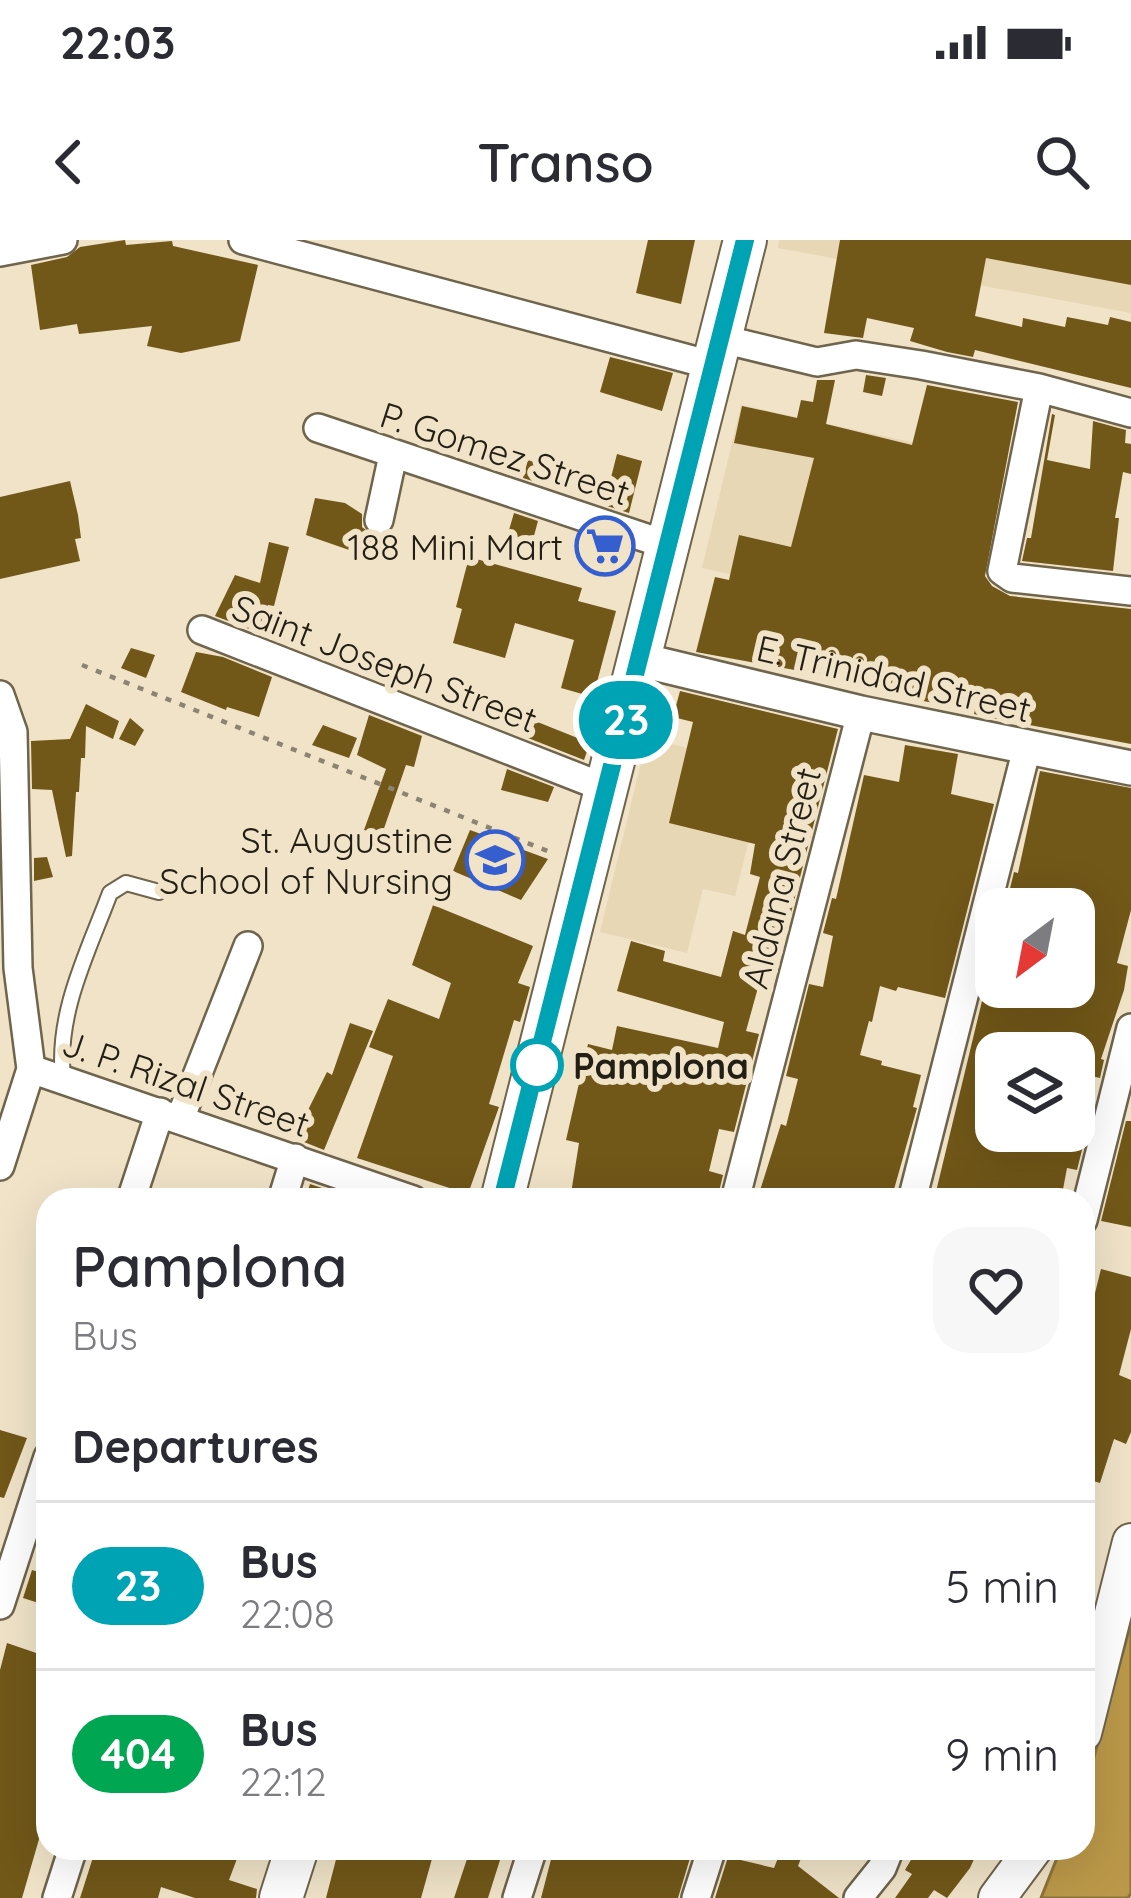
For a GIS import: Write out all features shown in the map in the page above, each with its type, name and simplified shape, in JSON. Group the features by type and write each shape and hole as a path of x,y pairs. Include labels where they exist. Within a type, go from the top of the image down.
{"highway":[{"path":"505,1188 745,240"},
{"path":"281,1898 292,1860"}],"main road":[{"path":"1095,1684 1131,1542"},
{"path":"997,1898 1025,1860"}],"street":[{"path":"0,252 63,240"},
{"path":"243,240 719,352 811,361 864,356 1039,388 1131,412"},
{"path":"1039,388 1002,571 1012,578 1131,591"},
{"name":"P. Gomez Street","path":"318,428 670,546"},
{"path":"379,520 393,455"},
{"name":"Saint Joseph Street","path":"202,630 608,789"},
{"name":"E. Trinidad Street","path":"641,660 861,713 1131,768"},
{"path":"0,695 13,732 18,968 32,1069"},
{"name":"Aldana Street","path":"739,1188 861,713"},
{"path":"915,1188 1027,748"},
{"path":"137,1188 248,946"},
{"path":"1091,1188 1131,1028"},
{"name":"J. P. Rizal Street","path":"0,1166 32,1069 379,1188"},
{"path":"286,1188 295,1158"},
{"path":"0,1605 36,1494"},
{"path":"57,1898 70,1860"},
{"path":"517,1898 528,1860"},
{"path":"696,1898 708,1860"},
{"path":"858,1898 885,1860"}],"lane":[{"path":"63,1078 67,1009 110,893 126,883 159,892"}],"path":[{"path":"82,665 588,867"}],"shaded area":[{"path":"779,240 1131,240 1131,313 778,248"},
{"path":"741,405 957,452 924,616 702,568"},
{"path":"647,738 753,764 765,775 735,896 703,889 687,953 600,932"},
{"path":"1131,1623 1131,1893 1128,1898 1041,1898 1056,1860 1095,1860 1095,1754"}],"building":[{"path":"125,240 126,245 172,241 173,246 258,265 240,341 181,353 147,346 152,326 79,334 77,324 40,330 31,265 67,257 80,247"},
{"path":"648,240 695,240 681,304 636,293"},
{"path":"840,240 1131,240 1131,285 986,258 975,316 1022,327 1023,318 1065,327 1067,317 1108,325 1110,317 1131,322 1131,388 975,350 973,357 947,352 910,341 914,328 867,318 863,338 824,333"},
{"path":"610,357 673,373 662,411 600,392"},
{"path":"866,375 886,378 882,396 863,392"},
{"path":"817,380 835,380 826,424 912,445 927,385 1018,402 985,576 1010,596 1131,609 1131,744 923,701 925,692 886,685 887,677 850,670 849,680 696,652 715,577 729,580 739,535 791,547 814,458 734,443 742,406 797,418 801,400 813,402"},
{"path":"1052,414 1047,460 1090,469 1093,421 1126,430 1131,474 1123,472 1113,571 1022,561 1027,538 1031,538"},
{"path":"617,454 642,461 629,513 604,505"},
{"path":"528,460 551,468 545,485 523,478"},
{"path":"70,481 81,538 75,539 80,561 0,579 0,497"},
{"path":"315,498 345,503 362,514 362,527 375,537 366,563 350,557 352,551 306,535"},
{"path":"514,513 538,521 532,543 507,537"},
{"path":"592,539 626,550 623,562 588,555"},
{"path":"269,542 289,547 274,606 268,605 257,632 215,616 235,575 260,583"},
{"path":"469,557 582,588 578,601 616,611 593,697 561,688 574,640 515,623 505,658 453,643 462,609 456,607"},
{"path":"131,648 155,655 146,678 121,668"},
{"path":"196,652 223,657 272,677 259,717 181,692"},
{"path":"680,691 838,729 785,936 773,933 746,1031 759,1034 734,1132 719,1129 709,1171 723,1175 720,1188 572,1188 579,1143 566,1140 588,1044 612,1050 617,1026 718,1048 724,1022 617,991 631,941 665,951 663,961 721,977 733,931 745,935 760,877 750,874 755,844 669,823 693,722 673,717"},
{"path":"86,704 119,721 113,739 86,726 72,856 66,857 52,790 32,789 31,741 70,739"},
{"path":"369,715 422,736 414,767 406,765 381,837 364,830 386,769 357,755"},
{"path":"130,718 144,730 135,746 119,739"},
{"path":"530,719 590,743 584,760 523,736"},
{"path":"323,725 357,738 349,758 312,745"},
{"path":"905,745 958,754 951,794 994,804 945,998 880,986 860,1055 921,1075 913,1107 917,1108 894,1188 761,1188 781,1124 786,1126 798,1079 786,1076 809,984 823,987 833,936 823,933 832,898 836,899 864,775 899,782"},
{"path":"507,769 554,787 548,802 501,790"},
{"path":"1040,771 1131,788 1131,910 1117,963 1128,966 1101,1059 1100,1078 1095,1077 1095,1032 975,1032 975,1152 1082,1152 1077,1170 1067,1168 1063,1188 937,1188 980,1008 1095,1008 1095,888 1010,888 1014,872 1018,873"},
{"path":"470,830 548,859 521,900 453,871"},
{"path":"47,857 53,877 34,881 34,858"},
{"path":"433,905 533,946 518,983 530,987 520,1022 514,1020 489,1104 499,1107 470,1188 450,1188 357,1158 393,1056 369,1047 388,999 439,1019 451,983 412,965"},
{"path":"350,1023 373,1031 324,1150 294,1138 327,1072 332,1075"},
{"path":"1126,1121 1131,1121 1131,1227 1101,1221"},
{"path":"1101,1269 1131,1277 1131,1329 1119,1375 1131,1380 1131,1432 1126,1444 1114,1439 1100,1483 1095,1482 1095,1293"},
{"path":"0,1430 27,1438 4,1498 0,1497"},
{"path":"32,1570 36,1571 36,1602 23,1598"},
{"path":"7,1643 36,1653 36,1850 22,1898 0,1898 0,1670"},
{"path":"92,1860 236,1860 229,1880 257,1889 256,1898 195,1898 161,1887 158,1898 80,1898"},
{"path":"336,1860 432,1860 421,1898 326,1898"},
{"path":"467,1860 500,1860 488,1898 454,1898"},
{"path":"551,1860 689,1860 678,1898 541,1898"},
{"path":"727,1860 774,1868 777,1860 800,1860 798,1866 839,1898 715,1898"},
{"path":"911,1860 974,1860 947,1898 934,1890 928,1898 895,1898 912,1874 905,1870"}],"bus line":[{"name":"23","path":"505,1188 745,240"}],"place":[{"name":"188 Mini Mart","path":"605,546"},
{"name":"St. Augustine School of Nursing","path":"495,860"},
{"name":"Pamplona","path":"537,1065"}]}
